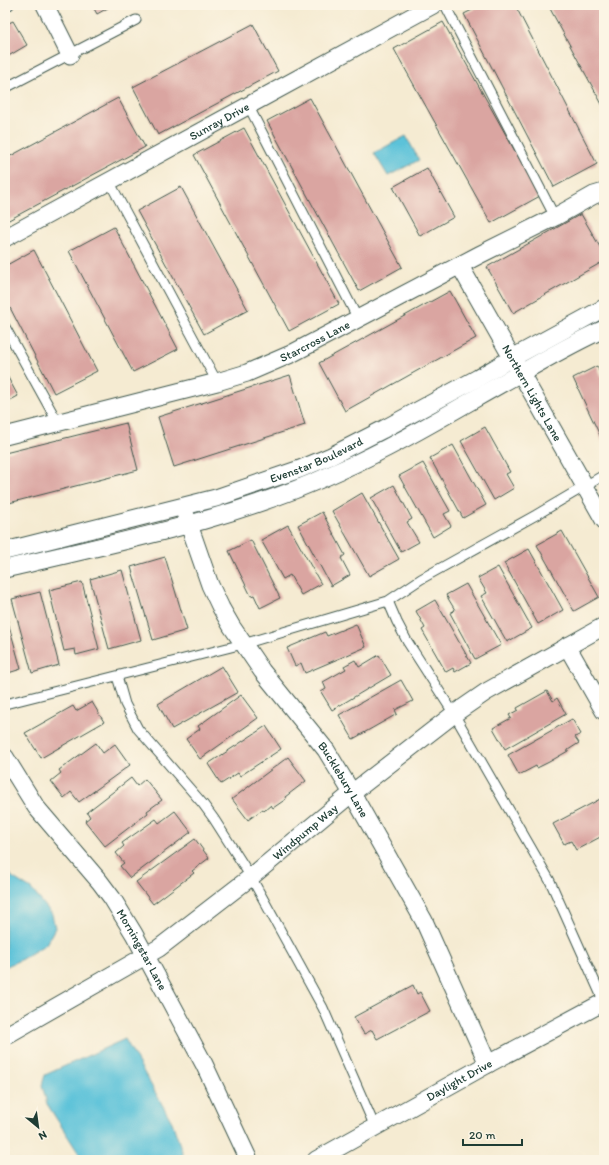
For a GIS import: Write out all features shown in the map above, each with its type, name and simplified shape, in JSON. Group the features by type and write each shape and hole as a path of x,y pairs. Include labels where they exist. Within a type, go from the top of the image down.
{"street":[{"path":"45,5 70,54"},
{"name":"Sunray Drive","path":"5,238 433,5"},
{"name":"Starcross Lane","path":"5,436 58,424 247,373 284,357 460,266 479,254 594,195 604,192"},
{"name":"Northern Lights Lane","path":"460,266 604,520"},
{"name":"Evenstar Boulevard","path":"5,551 216,498 330,456 382,430 604,308"},
{"name":"Evenstar Boulevard","path":"5,570 189,524 256,504 340,471 392,446 555,354 604,330"},
{"name":"Bucklebury Lane","path":"183,507 210,585 221,608 262,671 326,750 352,793 424,921 488,1064"},
{"name":"Windpump Way","path":"5,1036 146,956 173,938 251,877 352,793 454,714 486,692 604,626"},
{"path":"567,646 604,711"},
{"name":"Morningstar Lane","path":"5,757 36,807 112,898 146,956 204,1064 249,1160"},
{"name":"Daylight Drive","path":"316,1160 488,1064 604,1002"}],"lane":[{"path":"445,5 555,216"},
{"path":"8,87 136,20"},
{"path":"248,105 358,319"},
{"path":"109,181 217,382"},
{"path":"5,327 58,424"},
{"path":"5,704 243,644 388,600 421,579 604,475"},
{"path":"388,600 407,641 454,714 550,881 604,1002"},
{"path":"117,676 125,704 138,729 183,779 207,809 251,877 323,1008 375,1127"}],"water":[{"path":"406,136 419,160 388,176 374,153"},
{"path":"5,866 12,877 31,889 52,914 55,928 46,944 22,959 5,967"},
{"path":"125,1039 172,1122 185,1160 83,1160 47,1104 42,1085 45,1075"}],"building":[{"path":"92,5 113,5 97,14"},
{"path":"482,5 515,5 597,164 554,187 464,14"},
{"path":"548,5 604,5 604,108"},
{"path":"13,21 27,45 5,58 5,25"},
{"path":"443,22 540,196 491,223 394,49"},
{"path":"253,24 278,71 158,135 133,87"},
{"path":"118,98 145,147 5,222 5,159"},
{"path":"310,98 402,267 359,291 267,121"},
{"path":"244,128 339,304 289,331 194,155"},
{"path":"427,168 454,217 420,236 393,187"},
{"path":"181,187 248,310 204,334 137,211"},
{"path":"581,214 604,254 604,261 513,313 487,267"},
{"path":"114,227 178,349 133,372 69,251"},
{"path":"34,250 97,371 54,393 5,298 5,266"},
{"path":"450,291 476,338 345,411 319,363"},
{"path":"597,366 604,382 604,444 573,378"},
{"path":"5,372 18,396 5,403"},
{"path":"290,375 305,425 174,467 158,417"},
{"path":"126,423 138,470 5,504 5,453"},
{"path":"485,427 510,472 506,474 514,488 494,500 461,441"},
{"path":"453,445 486,505 463,518 430,458"},
{"path":"423,463 450,511 444,514 451,526 433,537 399,476"},
{"path":"394,485 412,519 407,522 419,542 401,552 371,498"},
{"path":"362,493 399,559 369,576 332,511"},
{"path":"322,512 345,555 341,558 350,575 331,586 298,525"},
{"path":"288,525 321,584 301,595 290,575 283,579 261,540"},
{"path":"562,531 599,597 574,611 537,545"},
{"path":"251,540 280,598 260,608 254,595 251,596 229,551"},
{"path":"529,549 563,610 538,624 504,563"},
{"path":"165,557 187,630 153,640 131,567"},
{"path":"498,567 532,628 507,642 481,596 487,593 478,578"},
{"path":"122,570 141,640 109,649 90,579"},
{"path":"82,582 99,649 76,655 75,649 64,651 49,590"},
{"path":"466,584 501,645 475,659 450,613 455,610 446,595"},
{"path":"40,592 59,665 32,673 12,599"},
{"path":"435,600 471,663 455,672 453,668 446,672 422,630 425,628 416,611"},
{"path":"5,611 21,669 5,674"},
{"path":"356,624 366,647 305,673 301,663 295,666 287,648 325,632 327,636"},
{"path":"379,655 391,675 332,710 321,692 326,689 323,682 346,669 344,666 355,660 359,667"},
{"path":"222,666 238,692 172,729 158,704"},
{"path":"401,680 413,701 395,710 397,714 353,739 339,715"},
{"path":"547,691 553,701 557,698 566,714 505,749 493,728 511,718 509,715 518,710 517,708"},
{"path":"241,695 258,718 200,759 186,739 200,729 198,726"},
{"path":"92,702 104,722 41,758 25,733 73,706 76,711"},
{"path":"572,719 581,734 575,737 579,743 549,762 537,768 536,766 519,775 508,755"},
{"path":"266,726 281,749 240,776 238,773 221,784 208,764"},
{"path":"96,743 103,753 115,744 130,765 79,802 71,792 64,798 51,781 61,773 59,770"},
{"path":"288,757 306,781 285,797 286,799 273,808 271,805 264,811 263,809 248,820 232,799"},
{"path":"131,778 137,786 145,779 162,800 147,811 148,813 105,846 85,821 90,817 87,812"},
{"path":"604,797 604,835 576,850 571,841 564,844 553,824"},
{"path":"175,811 191,832 130,878 120,866 124,863 116,853 124,846 122,843 156,819 159,823"},
{"path":"195,839 209,858 192,871 194,873 153,904 136,882"},
{"path":"413,985 417,994 420,992 430,1011 377,1039 372,1030 364,1034 354,1017"}]}
